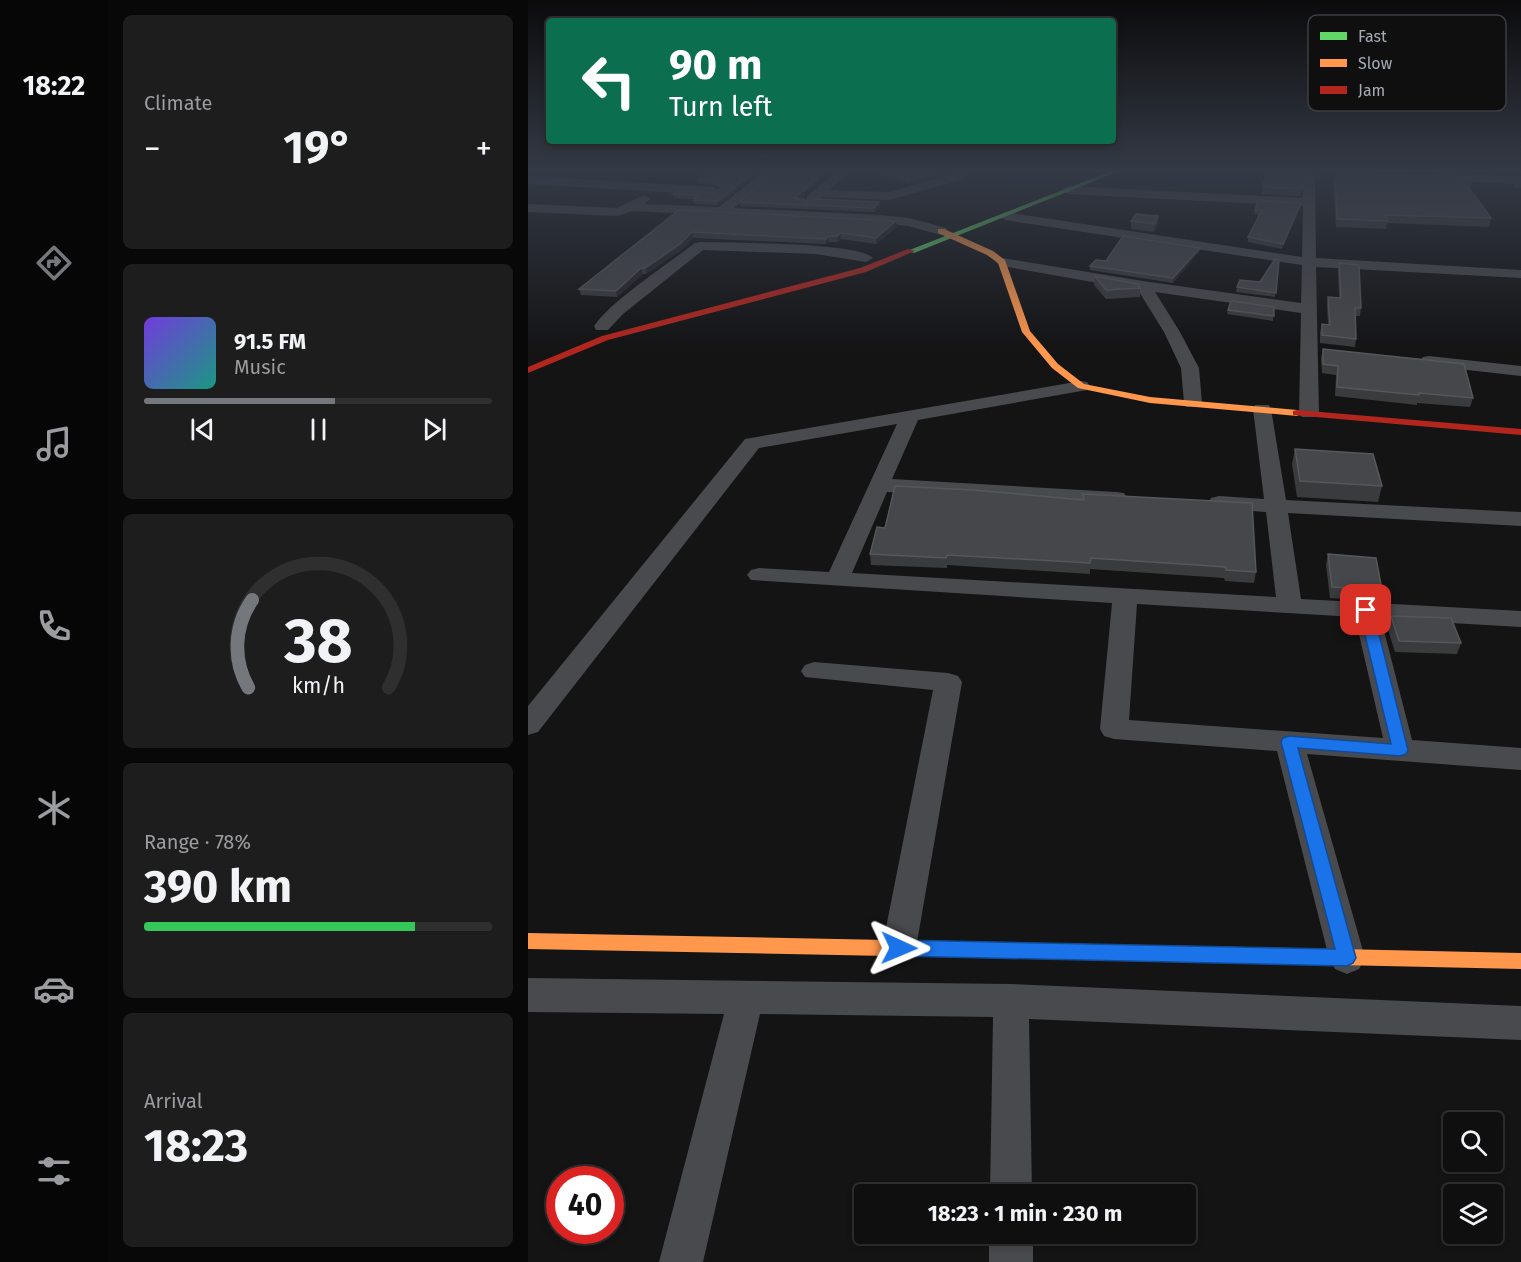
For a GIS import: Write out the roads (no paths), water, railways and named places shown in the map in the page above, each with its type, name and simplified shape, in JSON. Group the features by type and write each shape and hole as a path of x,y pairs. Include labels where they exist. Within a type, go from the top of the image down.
{"main road":[{"path":"528,370 604,338 853,273 953,231"},
{"path":"564,340 602,326 778,283 956,231"},
{"path":"946,234 990,253 1002,262 1026,332 1055,366 1081,386 1150,400 1521,432"},
{"path":"528,941 1521,961"}],"street":[{"path":"934,231 946,234"},
{"path":"1103,231 1309,262 1521,274"},
{"path":"1309,231 1309,413"},
{"path":"602,326 617,311 700,246 816,250 866,258"},
{"path":"1002,262 1143,286 1309,309"},
{"path":"1143,286 1172,332 1190,368 1193,404"},
{"path":"1309,349 1331,351"},
{"path":"1408,359 1521,372"},
{"path":"528,725 752,443 1081,386"},
{"path":"1262,409 1290,606"},
{"path":"837,580 910,416"},
{"path":"879,485 1136,499"},
{"path":"1194,502 1521,519"},
{"path":"759,575 1521,619"},
{"path":"1125,596 1114,729 1521,759"},
{"path":"1366,610 1400,750"},
{"path":"814,671 948,682 899,948"},
{"path":"1289,742 1347,958"},
{"path":"528,995 1011,1001 1521,1023"},
{"path":"681,1262 746,998"},
{"path":"1011,1001 1011,1184"},
{"path":"1011,1244 1011,1262"}]}
